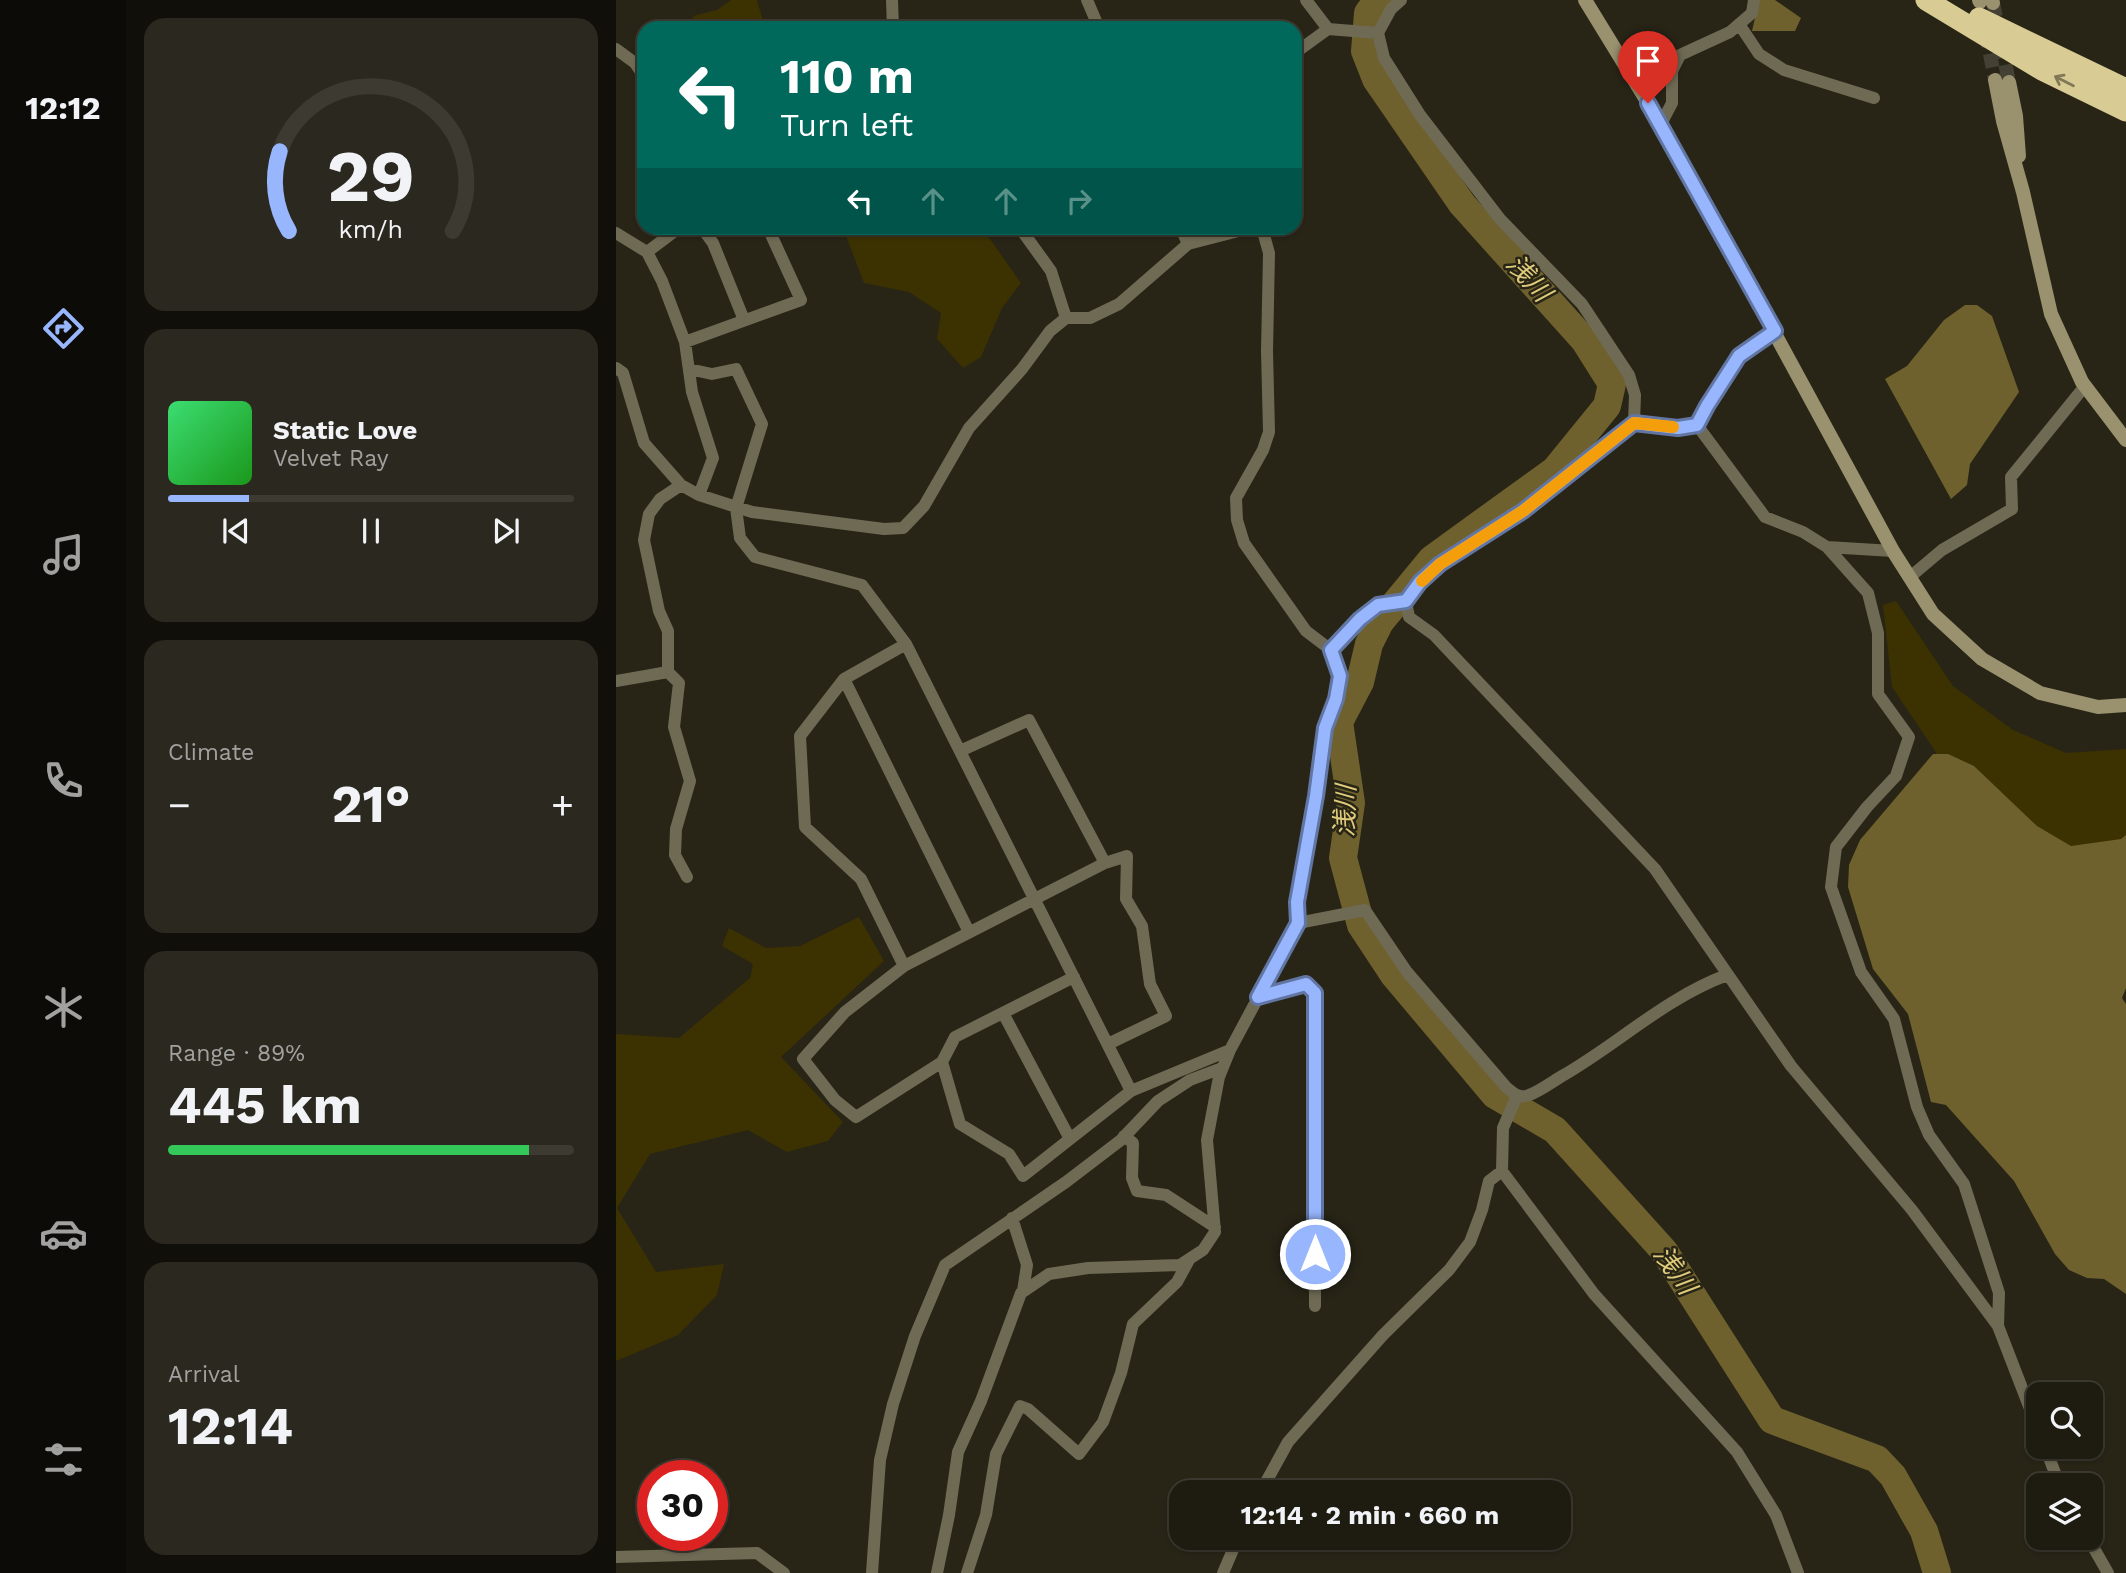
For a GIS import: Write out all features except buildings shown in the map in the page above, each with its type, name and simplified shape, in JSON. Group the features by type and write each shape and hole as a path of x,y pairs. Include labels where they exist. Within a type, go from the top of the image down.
{"highway":[{"path":"1926,0 2042,70 2126,111"},
{"path":"1943,0 2126,89"}],"street":[{"path":"892,0 893,21"},
{"path":"1087,0 1096,21"},
{"path":"1306,0 1328,29"},
{"path":"1401,0 1391,9 1378,33 1384,58 1420,115 1500,219 1582,304 1629,375 1635,395 1634,423"},
{"path":"1586,0 1661,124 1893,551 1933,614 1982,659 2040,693 2098,707 2126,705"},
{"path":"1661,124 1672,103 1672,71 1680,55 1730,32 1752,13 1754,0"},
{"path":"1739,24 1759,54 1784,70 1874,98"},
{"path":"1302,48 1328,29 1378,33"},
{"path":"616,49 637,66"},
{"path":"2002,81 2003,121 2023,192 2051,314 2085,386 2126,440"},
{"path":"616,233 647,252 662,281 685,342 692,392 712,458 699,495"},
{"path":"647,252 670,235"},
{"path":"707,235 713,243 744,320"},
{"path":"685,342 801,300 771,235"},
{"path":"1025,235 1051,271 1066,318"},
{"path":"1184,235 1188,244"},
{"path":"616,368 622,373 644,443 681,485 699,495 752,512 884,529 903,528 924,506 969,428 1022,369 1050,331 1066,318 1090,318 1119,304 1188,244 1223,235"},
{"path":"1023,1291 1049,1274 1088,1268 1180,1265 1203,1250 1215,1232 1207,1140 1222,1068 1298,923 1297,902 1325,728 1336,699 1340,676 1331,650 1306,631 1244,543 1237,520 1236,498 1263,450 1269,432 1269,253 1264,235"},
{"path":"1697,425 1739,356 1775,331"},
{"path":"689,369 712,374 736,369 762,424 736,508 740,538 755,558 862,585 906,644 1131,1091"},
{"path":"1910,577 1942,550 2012,509 2011,477 2085,386"},
{"path":"1331,650 1360,619 1378,605 1406,601 1420,582 1440,564 1523,511 1634,423 1678,428 1697,425"},
{"path":"1697,425 1765,517 1803,532 1827,547 1868,593 1878,633 1878,694 1909,737 1896,776 1867,807 1836,847 1831,887 1861,972 1894,1019 1917,1107 1929,1135 1964,1184 1999,1293 1998,1326"},
{"path":"681,485 660,499 649,514 644,540 659,611 668,631 668,672 679,683 674,727 690,782 676,829 674,855 687,877"},
{"path":"1827,547 1893,551"},
{"path":"1406,601 1409,617 1434,635 1655,869 1791,1066 1912,1210 1998,1326 2026,1398"},
{"path":"904,966 861,879 805,827 800,736 844,679 906,644"},
{"path":"616,681 668,672"},
{"path":"844,679 969,932"},
{"path":"960,751 1029,720 1105,863"},
{"path":"1074,977 955,1037 942,1062 856,1117 835,1100 803,1059 845,1012 904,966 1034,898 1105,863 1127,856 1126,899 1142,926 1150,984 1166,1016 1108,1044"},
{"path":"1298,923 1365,910 1407,972 1506,1087 1517,1096 1528,1096 1585,1063 1671,1001 1699,985 1727,975"},
{"path":"1258,997 1306,984 1315,993 1315,1306"},
{"path":"1003,1013 1070,1139"},
{"path":"942,1062 960,1124 1009,1154 1023,1176 1131,1091 1230,1050"},
{"path":"872,1573 880,1460 892,1404 915,1336 945,1265 1066,1182 1124,1136 1158,1101 1190,1080 1222,1068"},
{"path":"1517,1096 1503,1128 1502,1171 1594,1294 1737,1452 1776,1515 1798,1573"},
{"path":"1124,1136 1133,1143 1132,1178 1137,1191 1166,1195 1215,1227"},
{"path":"1267,1480 1288,1442 1383,1335 1456,1261 1470,1242 1489,1181 1502,1171"},
{"path":"937,1573 958,1452 981,1401 1023,1291 1027,1265 1012,1218"},
{"path":"967,1573 986,1515 996,1454 1020,1406 1028,1409 1079,1454 1103,1422 1121,1373 1133,1324 1177,1282 1189,1259"},
{"path":"1223,1573 1233,1550"},
{"path":"2095,1550 2108,1573"},
{"path":"616,1557 757,1553 784,1573"}],"shaded area":[{"path":"731,0 757,0 763,21 693,21 693,16 717,10"},
{"path":"1759,0 1775,0 1801,18 1795,31 1752,31"},
{"path":"846,235 986,235 1021,283 1002,308 981,357 963,368 937,339 941,313 909,292 864,283"},
{"path":"1965,305 1977,305 1992,316 2019,392 1970,464 1967,485 1951,499 1885,379 1907,366 1944,320"},
{"path":"1896,601 1953,686 2013,730 2066,753 2126,749 2126,857 2059,874 1968,800 1892,687 1883,605"},
{"path":"1933,754 1948,754 1974,766 2037,826 2071,846 2121,839 2126,835 2126,988 2122,998 2126,1004 2126,1294 2104,1279 2087,1278 2069,1270 2055,1254 2014,1181 1946,1105 1931,1102 1908,1014 1873,969 1848,887 1849,865 1860,840"},
{"path":"859,917 884,961 781,1057 843,1122 828,1141 787,1152 748,1130 650,1154 617,1208 656,1272 724,1264 717,1295 678,1335 616,1361 616,1034 679,1038 750,978 753,964 722,946 729,928 766,948 800,946"}],"waterway":[{"name":"浅川","path":"1378,0 1368,13 1365,51 1376,79 1462,204 1585,341 1612,384 1607,406 1555,470 1432,559 1380,622 1369,644 1360,682 1339,722 1351,803 1343,858 1361,925 1394,975 1495,1095 1555,1130 1664,1251 1772,1420 1877,1459 1893,1476 1924,1531 1937,1573"}],"tunnel":[{"path":"1993,3 2009,82"},
{"path":"1986,33 1995,80"}],"slow traffic":[{"path":"1422,581 1440,564 1523,511 1634,423 1673,427"}],"route":[{"path":"1315,1254 1315,993 1306,984 1258,997 1298,923 1297,902 1325,728 1336,699 1340,676 1331,650 1360,619 1378,605 1406,601 1420,582 1440,564 1523,511 1634,423 1678,428 1697,425 1739,356 1775,331 1648,103"}]}
